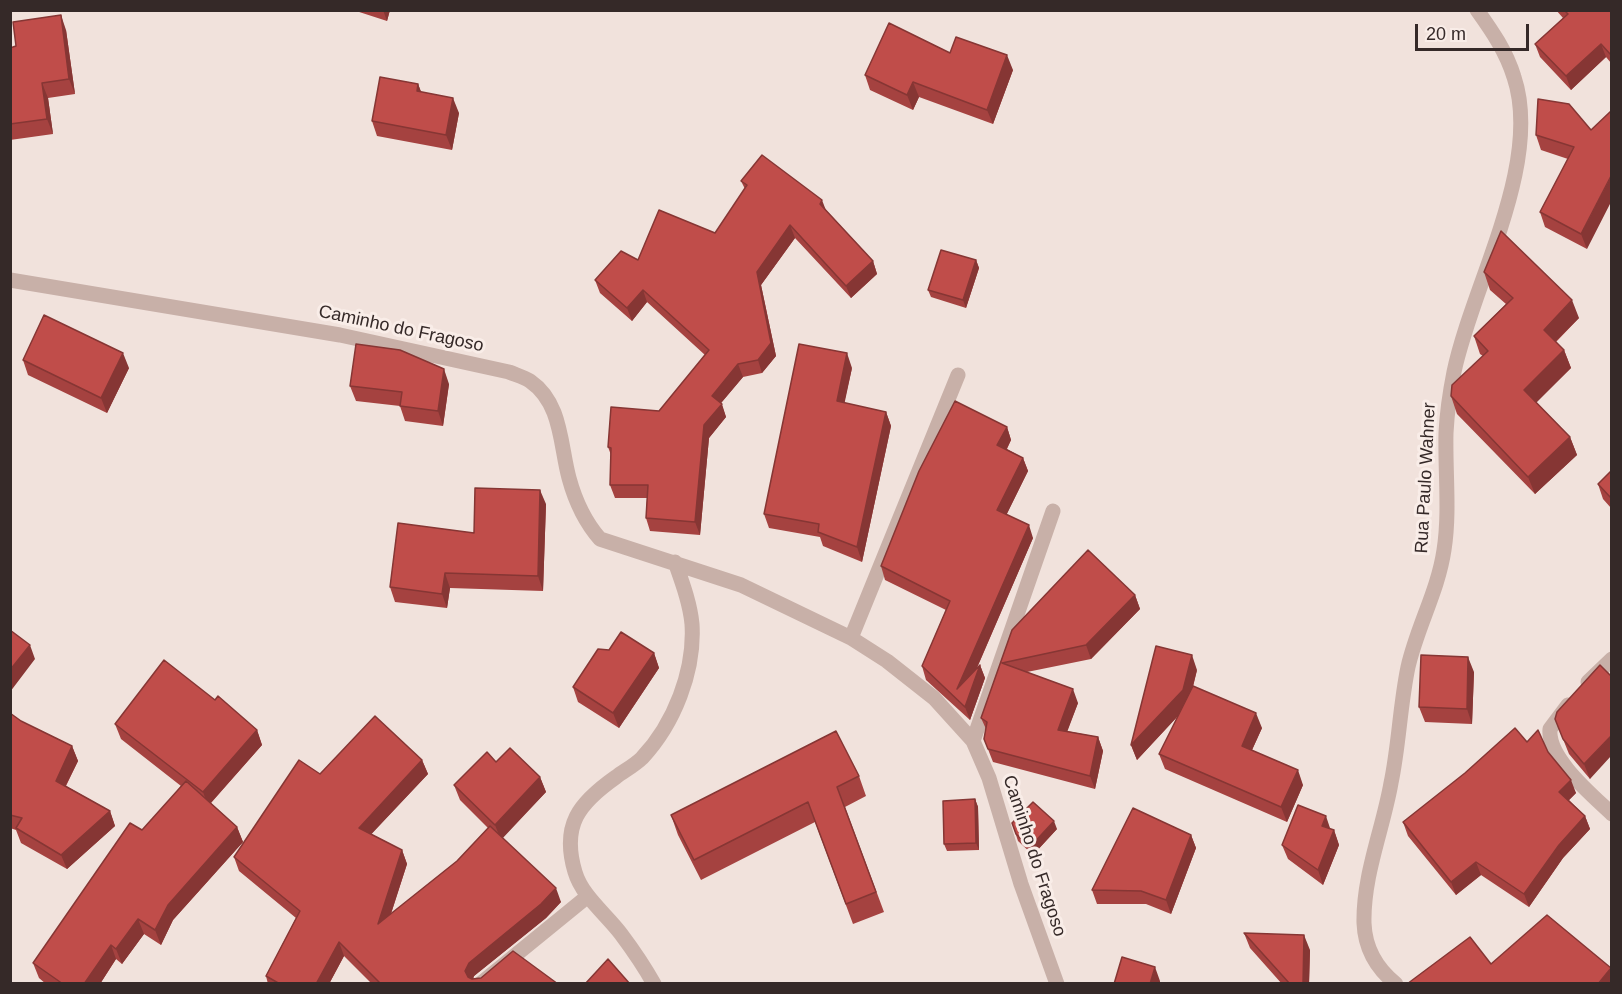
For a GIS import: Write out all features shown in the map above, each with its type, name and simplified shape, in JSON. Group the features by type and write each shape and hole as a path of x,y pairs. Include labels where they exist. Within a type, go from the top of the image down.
{"street":[{"name":"Rua Paulo Wahner","path":"1396,984 1381,972 1372,959 1364,925 1366,897 1398,750 1408,668 1435,588 1444,549 1446,432 1455,369 1518,161 1522,123 1515,78 1499,40 1477,10"},
{"name":"Caminho do Fragoso","path":"10,280 340,335 509,372 530,381 545,395 554,412 568,476 577,503 591,529 609,544 675,562 741,585 852,638 887,661 933,698 973,741 988,778 1021,884 1057,984"},
{"path":"852,638 958,375"},
{"path":"973,741 1053,511"},
{"path":"654,984 620,933 588,896 576,874 569,837 572,823 587,800 641,758 672,716 685,679 691,650 692,623 675,562"},
{"path":"1611,659 1553,722 1550,734 1561,760 1611,814"},
{"path":"480,984 588,896"}],"building":[{"path":"1564,10 1611,10 1611,55 1601,44 1566,76 1535,44 1568,14"},
{"path":"61,15 69,79 42,83 47,119 10,124 10,48 16,46 13,22"},
{"path":"889,23 950,53 956,37 1007,55 987,110 913,82 907,95 865,75"},
{"path":"380,77 418,84 417,91 453,98 446,135 372,121"},
{"path":"1538,99 1569,104 1591,130 1611,111 1611,176 1581,234 1540,212 1574,147 1536,135"},
{"path":"762,155 822,200 820,204 873,261 846,286 790,225 757,272 771,343 758,360 738,364 712,396 722,404 704,425 695,522 646,518 648,485 610,485 611,448 608,447 611,407 659,411 709,350 643,290 627,308 595,280 621,251 638,260 659,210 715,233 747,185 741,181"},
{"path":"1501,231 1572,300 1544,330 1564,350 1524,390 1570,437 1528,477 1451,396 1452,385 1488,351 1474,336 1513,298 1484,272"},
{"path":"941,250 976,260 963,300 928,290"},
{"path":"44,315 123,353 101,398 23,360"},
{"path":"356,344 400,350 444,369 438,411 400,406 402,392 350,386"},
{"path":"799,344 847,353 837,401 886,412 857,547 818,532 819,524 764,514"},
{"path":"955,401 1007,427 997,445 1023,458 997,510 1029,525 957,689 980,665 965,707 922,666 950,601 881,566 919,471"},
{"path":"1611,471 1611,498 1598,484"},
{"path":"475,488 540,490 538,576 445,573 442,594 390,587 398,523 474,533"},
{"path":"1088,550 1135,595 1086,645 1002,663 1073,689 1058,730 1098,737 1090,776 988,749 984,739 987,722 981,718 1012,630"},
{"path":"10,630 30,645 10,670"},
{"path":"621,632 654,653 613,713 573,687 598,649 609,650"},
{"path":"1156,646 1192,655 1183,690 1131,745"},
{"path":"1421,655 1468,657 1467,709 1419,707"},
{"path":"164,660 215,700 218,696 257,730 203,792 115,724"},
{"path":"1600,665 1611,676 1611,736 1584,764 1563,739 1555,719 1557,712"},
{"path":"1193,686 1256,713 1242,746 1298,770 1281,807 1159,754"},
{"path":"10,713 21,721 72,746 56,781 110,811 61,855 16,828 22,818 10,815"},
{"path":"375,716 422,760 359,828 402,850 378,924 457,861 490,826 556,888 541,904 469,963 465,971 472,979 481,978 513,951 558,984 381,984 339,942 316,984 280,984 266,976 300,911 234,857 299,760 320,774"},
{"path":"1515,728 1527,742 1538,730 1548,752 1571,780 1559,792 1585,816 1559,845 1524,894 1476,862 1451,882 1403,822 1465,773"},
{"path":"836,731 859,776 837,787 876,892 846,904 808,802 694,860 671,815"},
{"path":"510,748 540,777 495,825 454,785 487,752 496,762"},
{"path":"186,781 237,827 168,905 155,930 138,919 116,949 111,945 84,984 63,984 33,963 130,823 142,830"},
{"path":"975,799 976,843 944,844 943,801"},
{"path":"1033,802 1054,821 1030,847 1016,834 1012,823"},
{"path":"1298,805 1326,816 1322,826 1334,830 1318,870 1282,845"},
{"path":"1133,808 1191,835 1166,900 1141,891 1092,890"},
{"path":"1547,915 1611,968 1598,984 1407,984 1470,937 1491,964"},
{"path":"1244,933 1304,935 1303,984 1290,984"},
{"path":"1122,957 1155,967 1150,984 1114,984"},
{"path":"608,959 630,984 585,984"}]}
